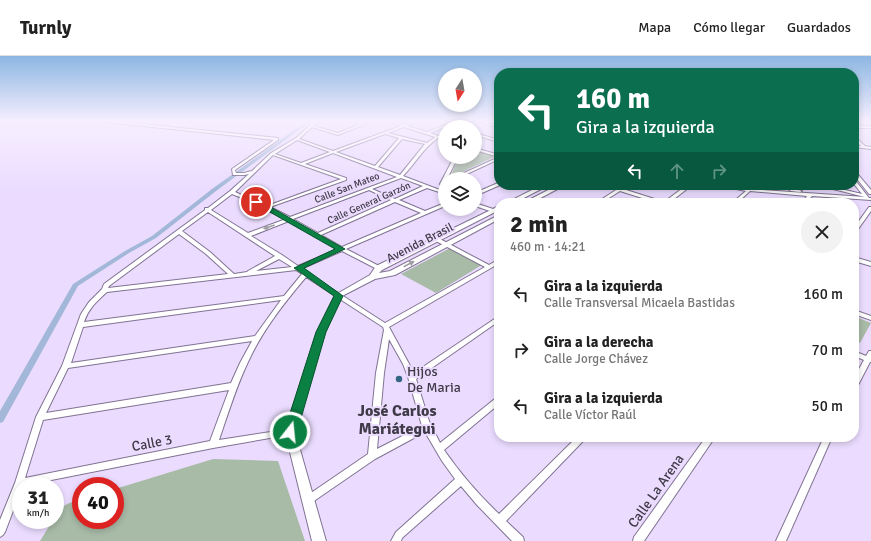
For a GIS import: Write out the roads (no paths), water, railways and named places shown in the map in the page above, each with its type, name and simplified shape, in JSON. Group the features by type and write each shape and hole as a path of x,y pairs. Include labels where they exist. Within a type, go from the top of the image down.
{"street":[{"path":"253,170 240,175 234,174 233,170 270,144"},
{"path":"21,477 40,417 66,366 80,325 91,303 105,290 106,285 232,192 253,170 272,154 289,144"},
{"path":"310,144 438,190"},
{"path":"301,164 355,144"},
{"path":"375,168 396,144"},
{"name":"Calle San Mateo","path":"248,235 400,177 408,170 428,144"},
{"path":"861,144 864,147"},
{"path":"859,146 871,148"},
{"path":"482,151 494,155"},
{"path":"267,207 345,179 272,154"},
{"path":"467,172 494,159"},
{"path":"859,180 870,198"},
{"name":"Calle General Garzón","path":"317,235 428,186"},
{"path":"434,188 438,186"},
{"path":"482,192 494,186"},
{"path":"859,186 870,198"},
{"path":"369,189 426,213"},
{"path":"519,198 536,190"},
{"path":"536,198 552,190"},
{"path":"606,198 620,190 647,198"},
{"path":"671,198 683,190"},
{"path":"740,198 749,190 870,198"},
{"path":"793,190 812,194"},
{"path":"820,190 822,195"},
{"path":"838,190 870,198"},
{"path":"232,192 267,207 341,249 379,268"},
{"path":"808,198 812,194"},
{"path":"482,206 494,209"},
{"path":"105,290 298,268 438,207"},
{"path":"859,224 871,208"},
{"path":"207,209 298,268 386,329 399,349 412,378 427,427 440,448 461,480 498,521 519,541"},
{"name":"Avenida Brasil","path":"373,277 379,268 494,211"},
{"name":"Avenida Brasil","path":"373,277 392,273 494,220"},
{"path":"178,231 208,253 233,276"},
{"path":"436,239 489,267"},
{"path":"247,274 280,256"},
{"path":"859,260 871,264"},
{"path":"386,329 494,264"},
{"path":"213,444 233,386 257,338 284,298 305,274"},
{"path":"319,541 290,432 321,332 338,296 373,277"},
{"path":"80,325 284,298"},
{"path":"859,314 871,318"},
{"path":"412,378 494,321"},
{"path":"372,456 386,329"},
{"path":"66,366 257,338"},
{"path":"859,355 870,358 859,377"},
{"path":"40,417 233,386"},
{"path":"440,448 494,404"},
{"path":"308,500 372,456 427,427"},
{"name":"Calle 3","path":"49,477 213,444 290,432"},
{"path":"498,521 577,442"},
{"name":"Calle La Arena","path":"638,541 707,442"},
{"path":"781,541 826,442"},
{"path":"396,541 399,534 461,480"},
{"path":"0,532 12,501"}],"waterway":[{"path":"0,419 75,285 127,252 154,237 214,190 279,144"}],"place":[{"name":"Hijos De Maria","path":"399,379"}],"district":[{"name":"José Carlos Mariátegui","path":"397,420"}]}
